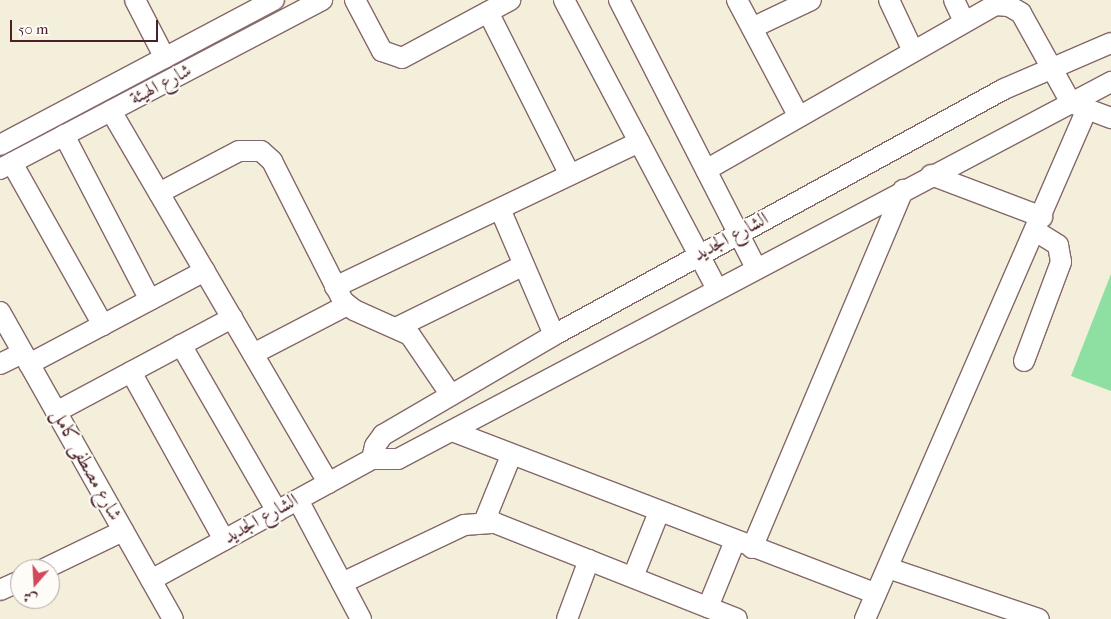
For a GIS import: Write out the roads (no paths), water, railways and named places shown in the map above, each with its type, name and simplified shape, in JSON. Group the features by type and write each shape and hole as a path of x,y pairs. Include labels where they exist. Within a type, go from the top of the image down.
{"street":[{"path":"135,0 165,58"},
{"name":"شارع الهيئة","path":"0,145 274,0"},
{"name":"شارع الهيئة","path":"6,166 322,0"},
{"path":"355,0 378,45 395,57 409,56 510,0"},
{"path":"564,0 717,289"},
{"path":"619,0 756,268"},
{"path":"737,0 799,117"},
{"path":"752,28 811,0"},
{"path":"889,0 913,51"},
{"path":"954,0 964,21"},
{"path":"706,170 995,5 1016,8 1052,69 1079,106 1111,118"},
{"path":"488,12 570,175"},
{"name":"الشارع الجديد","path":"372,459 375,446 383,435 554,335 699,254 1004,89 1111,43"},
{"name":"الشارع الجديد","path":"151,580 372,459 398,460 931,175 1079,106 1111,82"},
{"path":"865,619 1039,224 1079,106"},
{"path":"111,111 328,483"},
{"path":"64,135 150,300"},
{"path":"336,287 639,142"},
{"path":"159,193 239,151 261,150 272,161 347,305 398,327 415,340 451,395"},
{"path":"6,166 103,325"},
{"path":"931,175 1039,224 1058,245 1061,262 1024,361"},
{"path":"708,607 743,544 903,190"},
{"path":"500,209 554,335"},
{"path":"398,327 524,265"},
{"path":"0,364 26,359 103,325 205,271"},
{"path":"253,354 347,305"},
{"name":"شارع مصطفى كامل","path":"0,312 173,619"},
{"path":"56,412 232,318"},
{"path":"181,345 276,511"},
{"path":"131,372 224,540"},
{"path":"452,431 511,456 876,594"},
{"path":"484,522 511,456"},
{"path":"298,500 361,619"},
{"path":"633,577 659,512"},
{"path":"342,583 454,529 484,522 505,526 737,619"},
{"path":"60,561 123,531"},
{"path":"566,619 589,560"},
{"path":"888,568 1039,619"}]}
